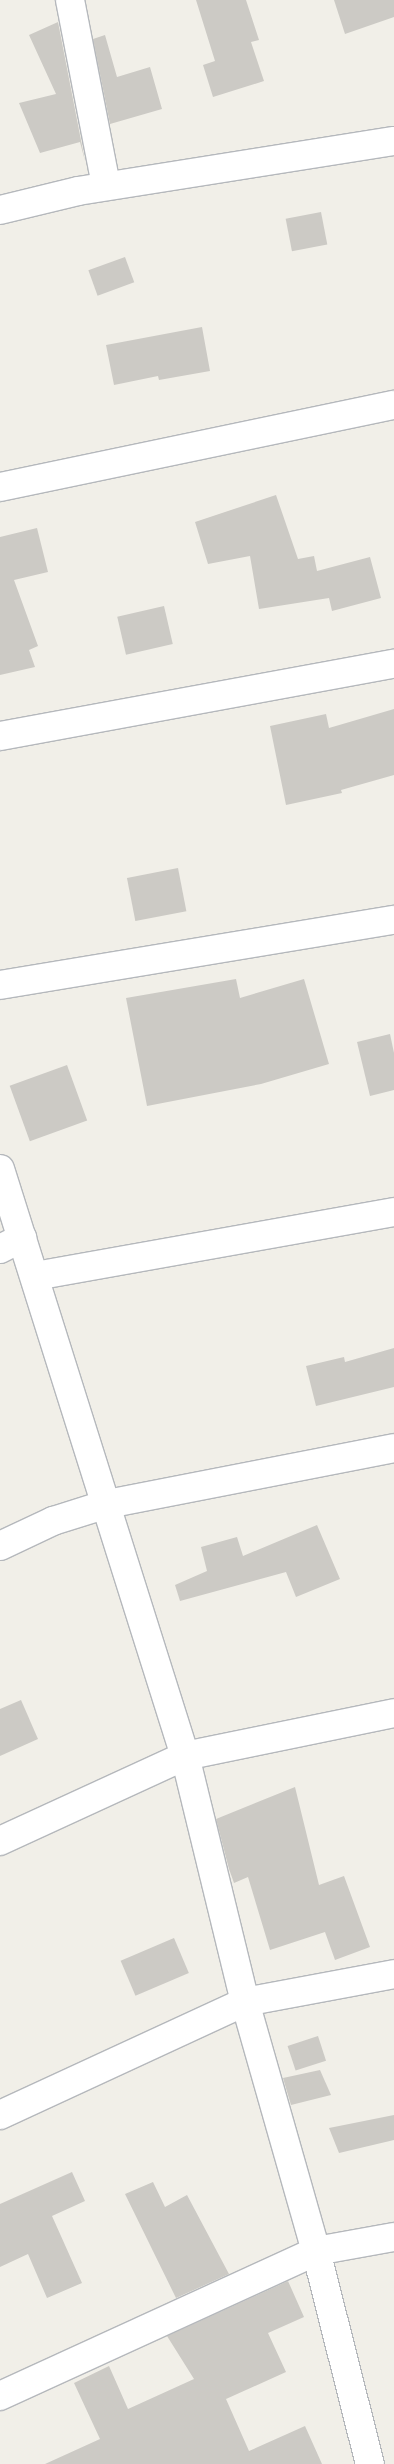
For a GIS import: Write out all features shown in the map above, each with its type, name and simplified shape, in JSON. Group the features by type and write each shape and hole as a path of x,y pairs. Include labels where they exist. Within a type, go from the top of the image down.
{"street":[{"path":"70,0 106,186"},
{"path":"0,210 106,186 394,141"},
{"path":"0,487 394,405"},
{"path":"0,736 394,664"},
{"path":"0,985 394,920"},
{"path":"0,1169 11,1243 35,1276 185,1756 245,2002 316,2251 370,2464"},
{"path":"35,1276 394,1212"},
{"path":"0,1546 53,1521 107,1504 394,1448"},
{"path":"0,1841 185,1756 394,1713"},
{"path":"0,2115 245,2002 394,1974"},
{"path":"0,2396 316,2251 394,2237"}],"building":[{"path":"196,0 246,0 259,40 251,42 264,81 213,97 203,65 215,61"},
{"path":"334,0 394,0 394,17 345,34"},
{"path":"58,22 85,161 80,142 40,153 19,103 56,94 29,35"},
{"path":"105,35 117,77 150,67 162,109 110,124 93,39"},
{"path":"321,212 327,244 292,251 286,219"},
{"path":"125,257 134,282 98,296 88,270"},
{"path":"202,327 210,371 159,380 158,376 114,385 106,345"},
{"path":"276,495 298,559 314,556 317,571 370,557 381,598 332,611 329,598 259,609 250,556 208,564 195,522"},
{"path":"37,528 48,572 14,580 38,646 29,650 35,667 0,675 0,537"},
{"path":"164,606 173,644 126,655 117,617"},
{"path":"394,709 394,775 341,790 342,793 286,805 270,726 326,714 329,728"},
{"path":"178,868 186,911 135,921 127,878"},
{"path":"236,979 240,998 304,979 329,1064 261,1084 147,1106 126,998"},
{"path":"390,1034 394,1053 394,1090 370,1096 357,1042"},
{"path":"67,1065 87,1120 30,1141 10,1086"},
{"path":"394,1348 394,1387 316,1406 306,1366 344,1357 345,1362"},
{"path":"317,1525 340,1579 296,1597 286,1572 180,1601 175,1585 207,1571 201,1547 237,1537 243,1556"},
{"path":"21,1700 38,1739 0,1756 0,1709"},
{"path":"295,1787 319,1885 344,1876 370,1947 335,1960 325,1932 270,1950 248,1877 234,1883 216,1819"},
{"path":"174,1938 189,1973 135,1996 121,1961"},
{"path":"318,2036 326,2061 296,2071 288,2046"},
{"path":"320,2070 331,2095 291,2105 283,2078"},
{"path":"394,2115 394,2140 339,2153 329,2128"},
{"path":"72,2172 85,2201 52,2216 82,2283 47,2298 28,2254 0,2267 0,2204"},
{"path":"153,2182 165,2207 187,2195 229,2274 176,2298 125,2194"},
{"path":"288,2281 304,2317 268,2333 286,2372 226,2399 249,2451 305,2426 322,2464 45,2464 100,2439 74,2383 109,2366 128,2409 194,2379 167,2336"}]}
